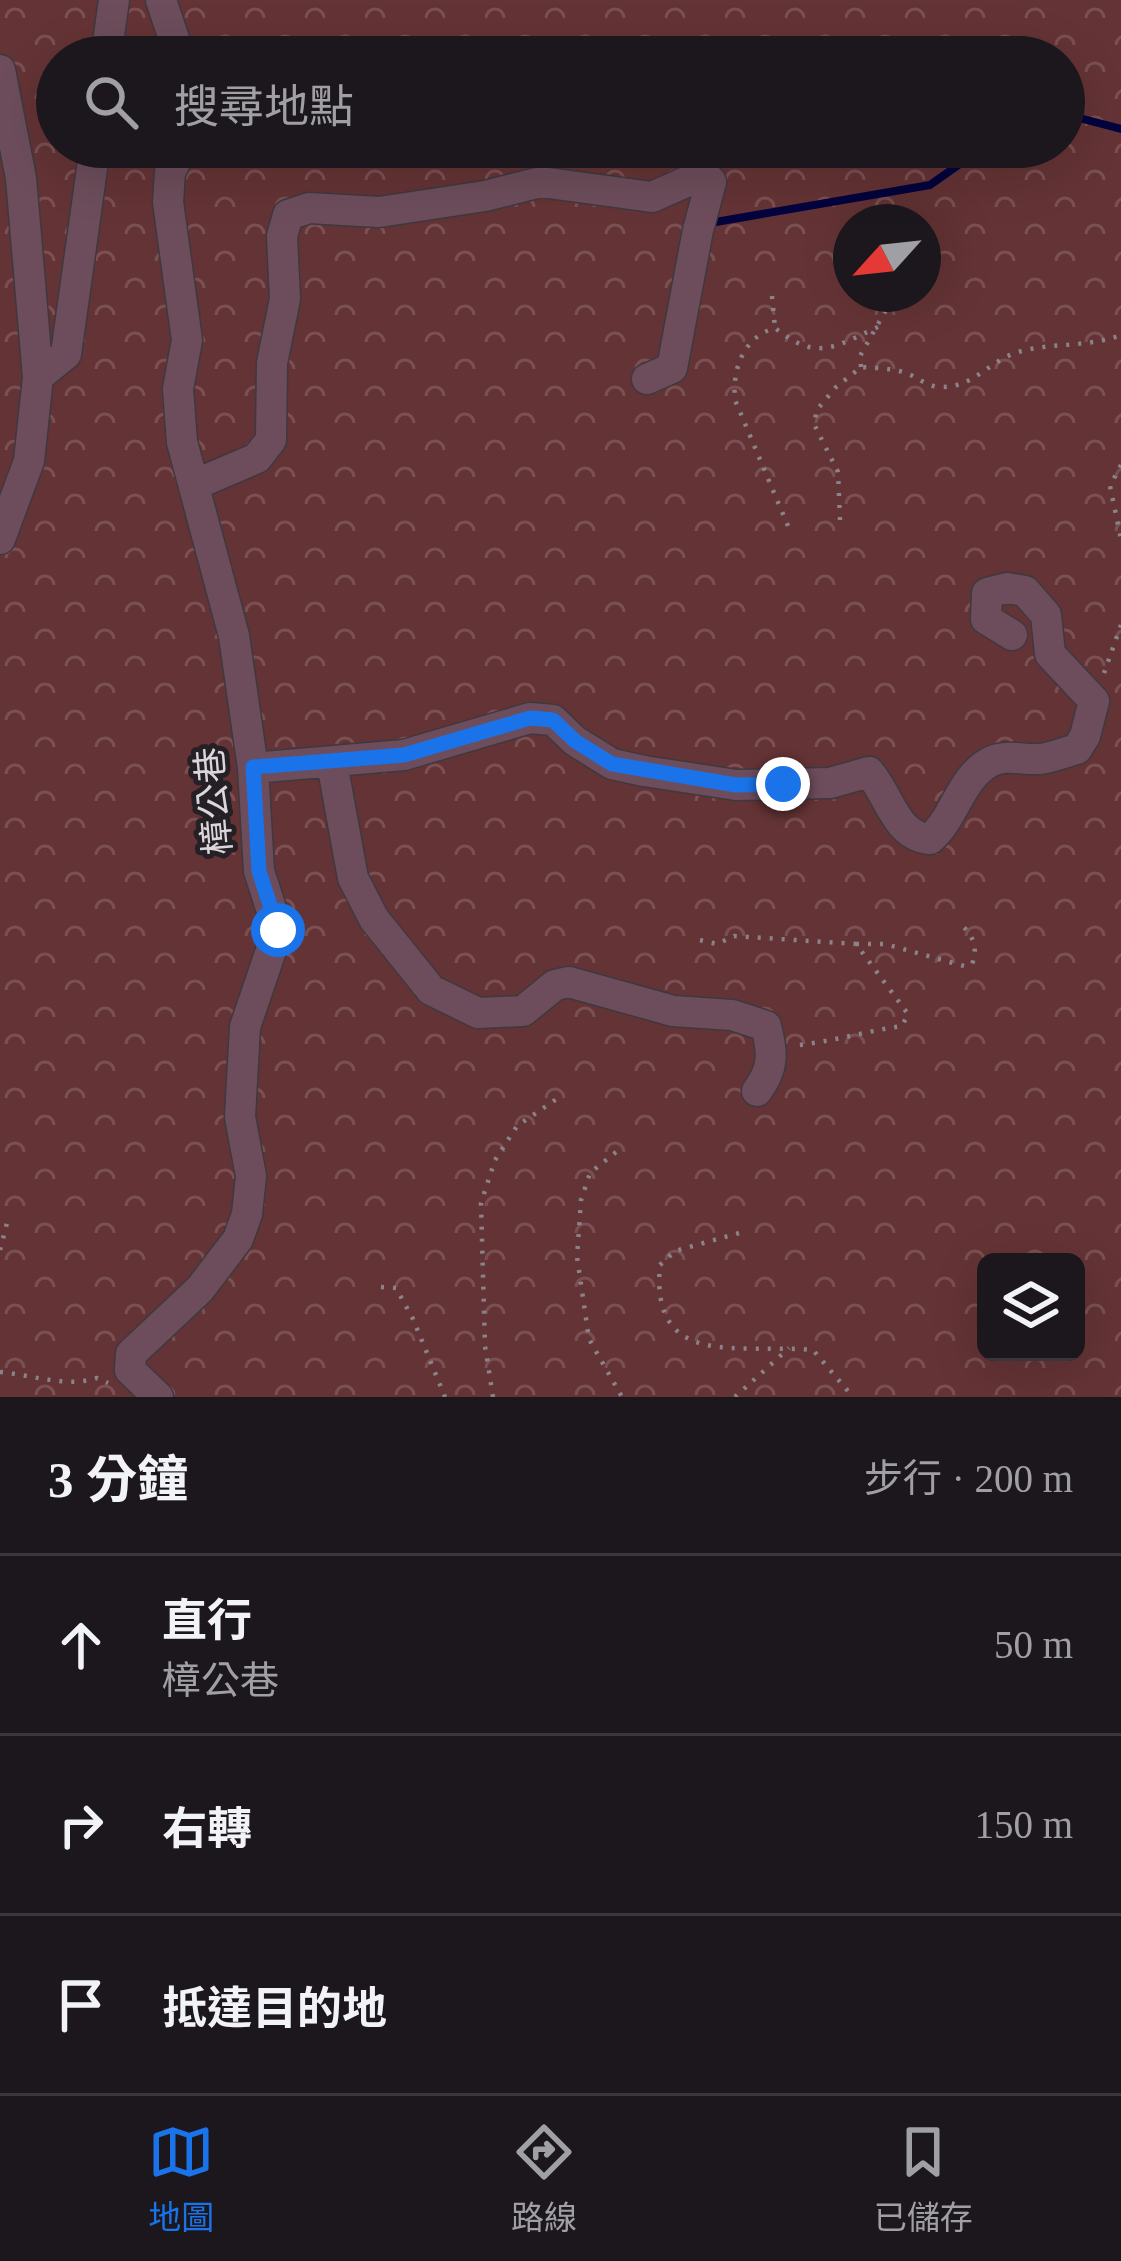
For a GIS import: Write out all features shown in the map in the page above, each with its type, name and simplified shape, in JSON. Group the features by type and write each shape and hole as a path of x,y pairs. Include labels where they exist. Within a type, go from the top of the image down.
{"street":[{"path":"109,36 114,0"},
{"path":"160,0 172,36"},
{"path":"0,70 26,212 38,377 29,461 0,538"},
{"path":"38,377 66,354 92,168"},
{"name":"樟公巷","path":"158,1397 130,1370 131,1354 200,1289 238,1239 247,1214 251,1176 240,1117 245,1027 278,930 259,871 253,767 234,636 182,442 178,389 188,340 168,202 172,168"},
{"path":"194,485 257,458 271,440 272,363 285,298 282,236 288,215 308,208 379,212 541,182 652,196 704,174 711,182 672,368 647,379"},
{"path":"253,767 404,755 530,718 553,720 575,741 612,764 667,774 736,785 830,783 869,772 901,825 915,838 930,839 942,830 970,780 988,762 1005,757 1042,759 1077,749 1085,736 1094,701 1050,654 1046,615 1025,591 987,592 986,619 1012,635"},
{"path":"332,763 353,878 374,920 431,990 478,1013 523,1011 555,986 569,982 673,1011 732,1016 766,1026 774,1057 757,1091"}],"path":[{"path":"772,296 775,328 812,350 832,347 878,327"},
{"path":"861,367 860,356 886,312"},
{"path":"775,328 766,330 741,355 733,382 734,400 788,526"},
{"path":"840,520 838,472 814,426 816,411 861,367 905,371 921,384 936,388 965,386 1019,352 1096,345 1121,335"},
{"path":"1121,465 1111,486 1121,539"},
{"path":"1094,701 1121,625"},
{"path":"700,940 717,944 734,936 885,944 964,966 972,964 976,954 971,936 957,922"},
{"path":"766,1026 786,1047 902,1026 908,1014 856,944"},
{"path":"493,1397 485,1346 481,1203 495,1160 517,1126 561,1096"},
{"path":"616,1152 590,1173 581,1200 577,1257 590,1339 622,1397"},
{"path":"0,1250 8,1220"},
{"path":"740,1233 675,1251 660,1265 657,1294 666,1320 680,1338 708,1345 813,1350 853,1397"},
{"path":"381,1287 396,1288 445,1397"},
{"path":"736,1397 789,1348"},
{"path":"0,1372 45,1376 73,1386 97,1378 117,1388"}],"green space":[{"path":"0,0 1121,0 1121,1397 0,1397"}],"waterway":[{"path":"1085,120 1121,129"},
{"path":"710,223 930,185 954,168"}],"route":[{"path":"278,930 259,871 253,767 404,755 530,718 553,720 575,741 612,764 736,785 783,784"}]}
